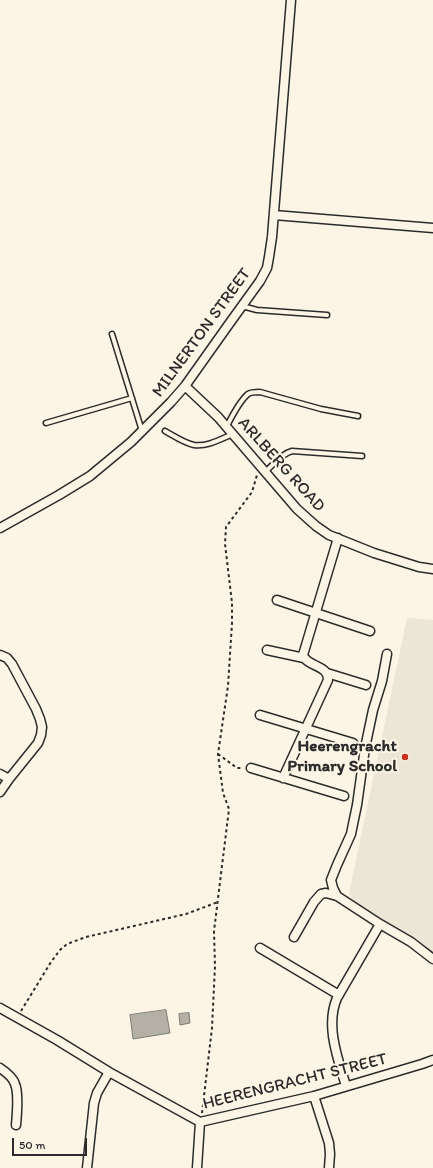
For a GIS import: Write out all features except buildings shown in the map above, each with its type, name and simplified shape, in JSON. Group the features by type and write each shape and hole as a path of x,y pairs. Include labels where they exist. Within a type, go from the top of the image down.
{"street":[{"name":"MILNERTON STREET","path":"0,528 59,496 90,476 142,432 185,386 260,281 270,257 291,0"},
{"path":"274,215 433,228"},
{"name":"ARLBERG ROAD","path":"185,386 218,417 302,514 316,526 329,535 394,560 433,569"},
{"path":"304,658 303,654 338,538"},
{"path":"277,600 370,631"},
{"path":"267,650 304,658 327,673 366,685"},
{"path":"337,896 331,880 354,824 365,748 373,710 382,681 387,654"},
{"path":"0,655 7,658 12,664 36,709 42,727 38,744 0,792"},
{"path":"283,778 326,683 328,676 327,673"},
{"path":"260,715 353,744"},
{"path":"251,768 344,796"},
{"path":"0,774 9,779"},
{"path":"294,937 314,902 321,894 326,893 337,896 411,942 433,958"},
{"path":"346,1086 336,1051 332,1015 339,995 380,924"},
{"path":"260,948 339,995"},
{"name":"HEERENGRACHT STREET","path":"0,1008 200,1122 314,1096 433,1060"},
{"path":"0,1068 8,1074 16,1084 16,1125"},
{"path":"87,1168 94,1103 97,1093 110,1072"},
{"path":"314,1096 329,1143 329,1168"},
{"path":"197,1168 200,1122"}],"lane":[{"path":"242,306 256,310 327,315"},
{"path":"112,334 142,432"},
{"path":"226,426 244,398 249,393 255,392 260,392 321,409 358,416"},
{"path":"46,423 132,398"},
{"path":"165,431 193,445 208,444 233,434"},
{"path":"262,469 283,455 292,452 362,456"}],"path":[{"path":"200,1122 212,1028 215,966 214,931 229,809 223,793 218,754 228,686 232,623 232,603 225,544 226,527 252,492 262,469"},
{"path":"218,754 236,768 251,768"},
{"path":"17,1018 51,962 60,950 67,944 86,937 186,914 218,902"}],"shaded area":[{"name":"Heerengracht Primary School","path":"407,618 433,620 433,954 354,905 349,893"},
{"path":"166,1010 170,1033 133,1039 130,1015"},
{"path":"189,1013 190,1023 180,1025 179,1014"}],"place":[{"name":"Heerengracht Primary School","path":"405,757"}]}
